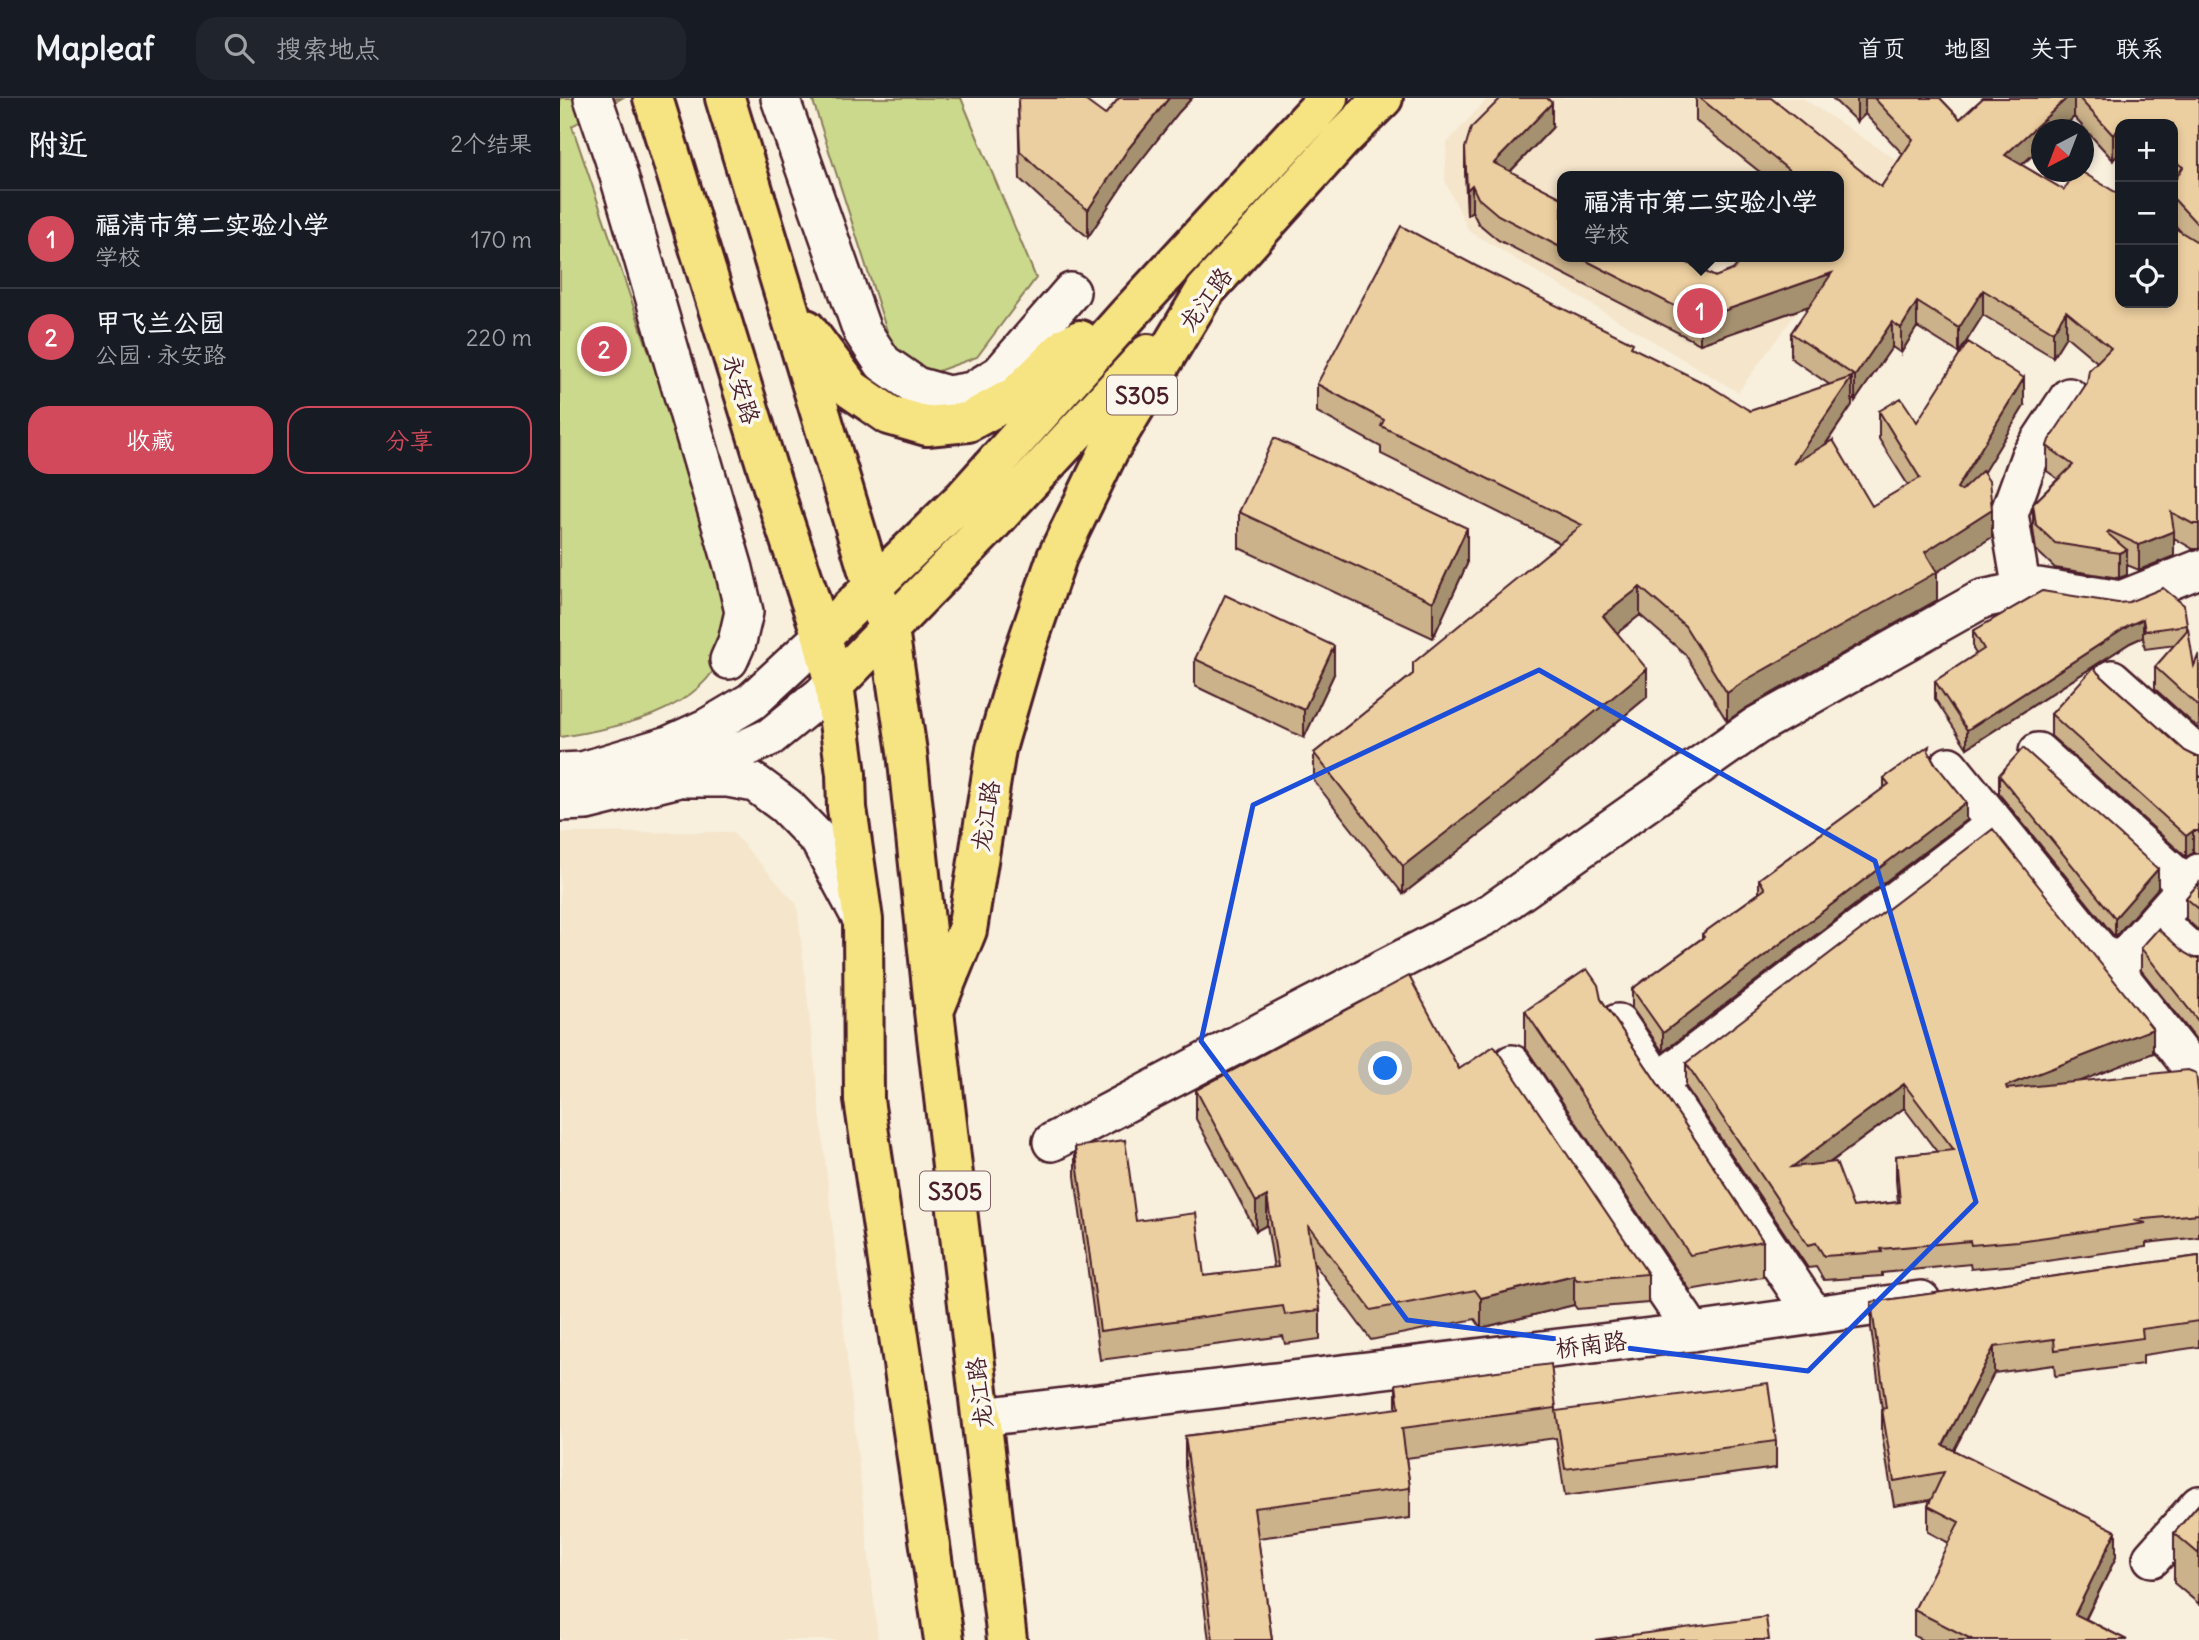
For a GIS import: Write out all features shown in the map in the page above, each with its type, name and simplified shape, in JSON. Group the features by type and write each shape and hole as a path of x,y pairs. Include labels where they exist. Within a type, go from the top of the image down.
{"main road":[{"name":"永安路","path":"653,98 782,516 822,636 834,685 846,774 847,808 863,920"},
{"name":"龙江路","path":"822,636 965,497 1328,98"},
{"name":"龙江路","path":"1007,1640 934,1011 967,930 996,749 1024,653 1058,558 1109,450 1205,291 1340,140 1383,98"},
{"path":"728,107 888,630 913,802 934,1011"},
{"path":"834,685 986,529 1205,291"},
{"path":"789,306 851,389 889,415 927,426 968,422 1016,396 1067,346 1126,317"},
{"path":"863,920 864,1100 944,1640"}],"street":[{"path":"593,98 614,159 734,569 744,612 737,642 729,660"},
{"path":"780,98 862,331 883,363 916,386 948,395 972,391 1000,374 1071,292"},
{"path":"2022,591 2009,514 2030,456 2069,397"},
{"path":"1052,1142 1486,916 1756,726 1982,599 2038,587 2121,600 2199,569"},
{"path":"560,772 582,771 668,745 708,727 752,701 822,636"},
{"path":"2112,679 2199,757"},
{"path":"560,802 586,801 679,778 771,737 834,685"},
{"path":"2038,752 2193,880 2114,969"},
{"path":"1949,766 2199,1077"},
{"path":"679,778 728,778 755,783 786,806 819,841 863,920"},
{"path":"1658,1082 1996,824"},
{"path":"2157,921 2199,959"},
{"path":"1618,1023 1814,1315"},
{"path":"1512,1064 1693,1332"},
{"name":"桥南路","path":"982,1417 1693,1332 1952,1296"},
{"path":"2152,1558 2199,1505"}],"highlighted area":[{"path":"1539,670 1875,861 1976,1202 1808,1371 1407,1320 1201,1041 1253,805"}],"shaded area":[{"path":"1488,98 1802,98 1904,165 1844,247 1844,171 1557,171 1557,262 1833,262 1738,392 1469,231 1445,181 1447,143"},
{"path":"732,832 797,905 878,1640 560,1640 560,833"}],"green space":[{"path":"560,98 622,98 572,126 724,572 733,625 724,651 712,672 696,689 677,703 631,722 560,737"},
{"path":"812,98 961,98 1036,278 977,357 930,374 895,356"}],"building":[{"path":"1020,98 1082,98 1105,115 1119,98 1169,98 1128,149 1088,210 1020,151"},
{"path":"1501,98 1547,98 1552,103 1494,163 1557,195 1557,245 1498,215 1478,198 1472,185 1467,190 1465,148 1471,128"},
{"path":"1700,98 1771,98 1881,187 1913,139 1874,98 1940,98 1960,119 1983,98 2067,98 2044,119 2031,119 2031,131 2005,155 2031,170 2031,182 2051,182 2064,190 2069,182 2094,182 2094,179 2115,192 2115,308 2178,308 2178,230 2199,243 2199,524 2193,524 2171,512 2174,531 2139,545 2109,531 2107,533 2127,550 2119,553 2055,543 2036,525 2033,504 2073,465 2047,446 2049,440 2087,383 2089,370 2111,348 2066,311 2053,332 1983,290 1959,328 1917,302 1901,328 1892,322 1855,376 1791,333 1832,273 1700,319 1589,262 1686,262 1715,277 1733,270 1740,262 1844,262 1844,171 1790,171"},
{"path":"2079,98 2199,98 2199,226 2178,203 2178,175 2183,167 2178,164 2178,119 2115,119 2113,135"},
{"path":"1401,226 1633,343 1631,347 1708,385 1750,411 1852,377 1793,464 1833,440 1872,506 1920,478 1879,411 1901,398 1917,422 1968,342 2024,378 1957,488 1961,491 1982,471 1989,481 1992,509 1925,552 1937,572 1727,693 1685,626 1640,587 1603,616 1647,669 1502,789 1403,866 1314,753 1413,674 1413,663 1582,525 1381,426 1384,420 1317,384"},
{"path":"1274,438 1467,528 1433,602 1239,512"},
{"path":"2163,588 2184,605 2187,625 2145,631 2143,619 2130,625 1967,730 1935,681 1984,649 1973,631 2042,591 2118,603 2129,602"},
{"path":"1225,595 1334,646 1304,710 1195,659"},
{"path":"2188,629 2194,666 2199,654 2199,707 2155,667"},
{"path":"2094,667 2185,751 2199,756 2199,831 2193,831 2186,836 2051,714"},
{"path":"1929,746 1928,751 1933,761 1966,802 1663,1033 1632,989 1765,889 1759,879 1889,784 1884,778"},
{"path":"2023,748 2158,869 2115,918 1999,775"},
{"path":"1993,829 2153,1029 2006,1086 2007,1089 2188,1070 2196,1073 2199,1099 2199,1214 2133,1220 2146,1223 2018,1241 1971,1245 1970,1241 1824,1256 1816,1243 1808,1245 1686,1063","holes":["1904,1084 1954,1150 1896,1156 1900,1202 1853,1207 1836,1162 1792,1167"]},
{"path":"2199,883 2199,909 2186,898"},
{"path":"2158,929 2185,953 2199,958 2199,1022 2141,948"},
{"path":"1587,969 1598,985 1601,999 1763,1241 1690,1255 1525,1011"},
{"path":"1409,976 1459,1069 1494,1046 1648,1274 1577,1280 1574,1275 1481,1298 1475,1290 1371,1310 1308,1225 1320,1310 1285,1315 1283,1306 1100,1331 1075,1147 1125,1140 1136,1221 1196,1213 1204,1276 1278,1267 1267,1196 1256,1202 1196,1090"},
{"path":"2199,1256 2199,1321 2142,1329 2143,1338 2055,1350 2054,1339 1994,1347 1943,1445 2116,1531 2075,1614 2127,1640 1973,1640 1914,1610 1959,1522 1928,1506 1944,1472 1894,1481 1882,1409 1886,1408 1871,1302"},
{"path":"1551,1364 1556,1408 1402,1428 1410,1488 1254,1508 1272,1640 1213,1640 1185,1436 1399,1408 1396,1384"},
{"path":"1768,1383 1776,1441 1565,1469 1556,1411"},
{"path":"2199,1504 2199,1554 2174,1533"},
{"path":"1766,1617 1769,1640 1595,1640"}],"place":[{"name":"福清市第二实验小学","path":"1700,311"},
{"name":"甲飞兰公园","path":"604,349"}]}
